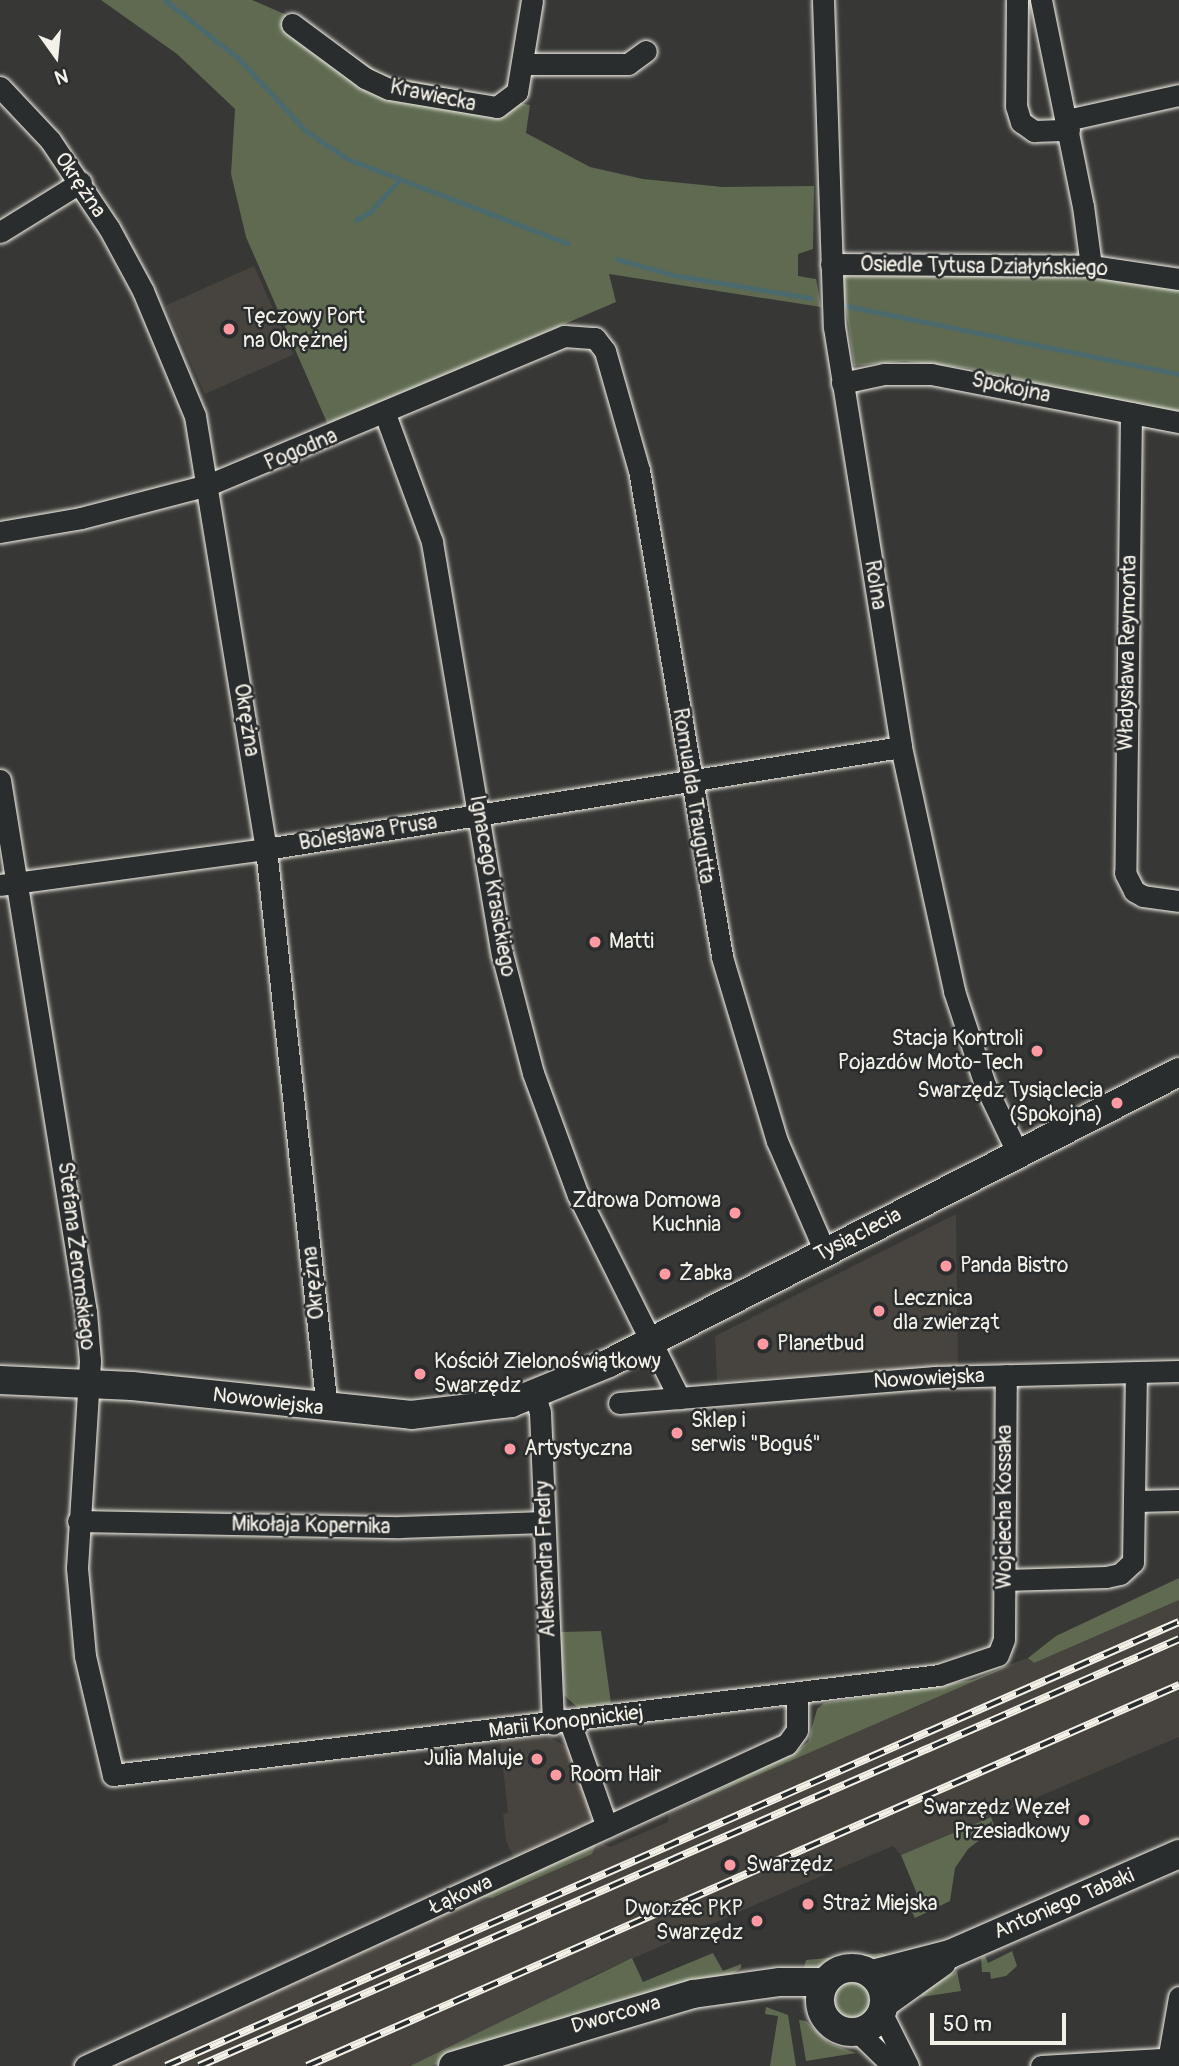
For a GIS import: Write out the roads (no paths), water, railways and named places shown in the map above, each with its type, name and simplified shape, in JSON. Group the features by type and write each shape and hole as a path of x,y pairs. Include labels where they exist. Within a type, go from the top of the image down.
{"street":[{"name":"Krawiecka","path":"292,24 366,78 389,89 486,107 506,103 517,92 532,0"},
{"name":"Rolna","path":"823,0 831,264 842,383 901,747 954,991 985,1085 1018,1154"},
{"path":"1017,0 1016,106 1021,122 1034,131 1068,125 1179,95"},
{"path":"1041,0 1068,125 1091,266"},
{"path":"523,64 628,64 646,51"},
{"name":"Okrężna","path":"0,87 81,182 143,291 190,400 208,485 266,849 327,1409"},
{"path":"0,232 81,182"},
{"name":"Osiedle Tytusa Działyńskiego","path":"831,264 1091,266 1179,279"},
{"name":"Pogodna","path":"0,532 82,518 208,485 385,414 564,336 590,335"},
{"name":"Romualda Traugutta","path":"590,335 605,351 639,470 716,930 737,1016 777,1141 825,1252"},
{"name":"Spokojna","path":"842,383 895,373 931,374 1179,422"},
{"name":"Władysława Reymonta","path":"1131,413 1125,873 1134,891 1153,900 1179,901"},
{"name":"Ignacego Krasickiego","path":"385,414 432,542 502,954 533,1073 579,1195 652,1341"},
{"name":"Bolesława Prusa","path":"7,884 266,849 901,747"},
{"name":"Stefana Żeromskiego","path":"0,780 7,884 78,1249 89,1383 77,1568 85,1656 113,1775"},
{"name":"Tysiąclecia","path":"535,1395 652,1341 1179,1072"},
{"path":"652,1341 679,1398"},
{"name":"Nowowiejska","path":"619,1404 1006,1375 1179,1371"},
{"path":"1005,1580 1120,1574 1136,1553 1136,1373"},
{"name":"Wojciecha Kossaka","path":"1004,1639 1006,1375"},
{"name":"Nowowiejska","path":"0,1380 89,1383 327,1409 442,1413 535,1395"},
{"name":"Aleksandra Fredry","path":"535,1395 540,1412 544,1522 562,1723 607,1827"},
{"path":"1137,1501 1179,1500"},
{"name":"Mikołaja Kopernika","path":"78,1521 400,1527 544,1522"},
{"name":"Marii Konopnickiej","path":"113,1775 797,1694 967,1669 998,1655 1004,1639"},
{"name":"Łąkowa","path":"85,2066 787,1744 797,1730 797,1694"},
{"name":"Antoniego Tabaki","path":"872,1974 950,1954 1179,1854"},
{"name":"Antoniego Tabaki","path":"883,2009 950,1954"},
{"path":"893,2066 858,2032 837,2028 821,2010 825,1982 844,1969 872,1974 883,2009 908,2066"},
{"name":"Dworcowa","path":"467,2063 669,2000 721,1989 825,1982"},
{"name":"Dworcowa","path":"761,1987 821,2010"},
{"path":"1041,2066 1171,2061 1179,1997"},
{"path":"858,2032 883,2009"}],"waterway":[{"path":"165,0 238,58 306,131 348,159 567,243"},
{"path":"356,220 370,212 398,181"},
{"path":"617,259 673,275 811,298"},
{"path":"847,306 1179,374"}],"railway":[{"path":"166,2066 1179,1622"},
{"path":"199,2066 1179,1639"},
{"path":"307,2066 1179,1685"}],"place":[{"name":"Tęczowy Port na Okrężnej","path":"229,329"},
{"name":"Matti","path":"595,942"},
{"name":"Stacja Kontroli Pojazdów Moto-Tech","path":"1037,1051"},
{"name":"Swarzędz Tysiąclecia (Spokojna)","path":"1117,1103"},
{"name":"Zdrowa Domowa Kuchnia","path":"735,1213"},
{"name":"Panda Bistro","path":"946,1266"},
{"name":"Żabka","path":"665,1274"},
{"name":"Lecznica dla zwierząt","path":"879,1311"},
{"name":"Planetbud","path":"763,1344"},
{"name":"Kościół Zielonoświątkowy Swarzędz","path":"420,1374"},
{"name":"Sklep i serwis \"Boguś\"","path":"677,1433"},
{"name":"Artystyczna","path":"510,1449"},
{"name":"Julia Maluje","path":"537,1759"},
{"name":"Room Hair","path":"556,1775"},
{"name":"Swarzędz Węzeł Przesiadkowy","path":"1084,1820"},
{"name":"Swarzędz","path":"730,1865"},
{"name":"Straż Miejska","path":"808,1904"},
{"name":"Dworzec PKP Swarzędz","path":"757,1921"}]}
